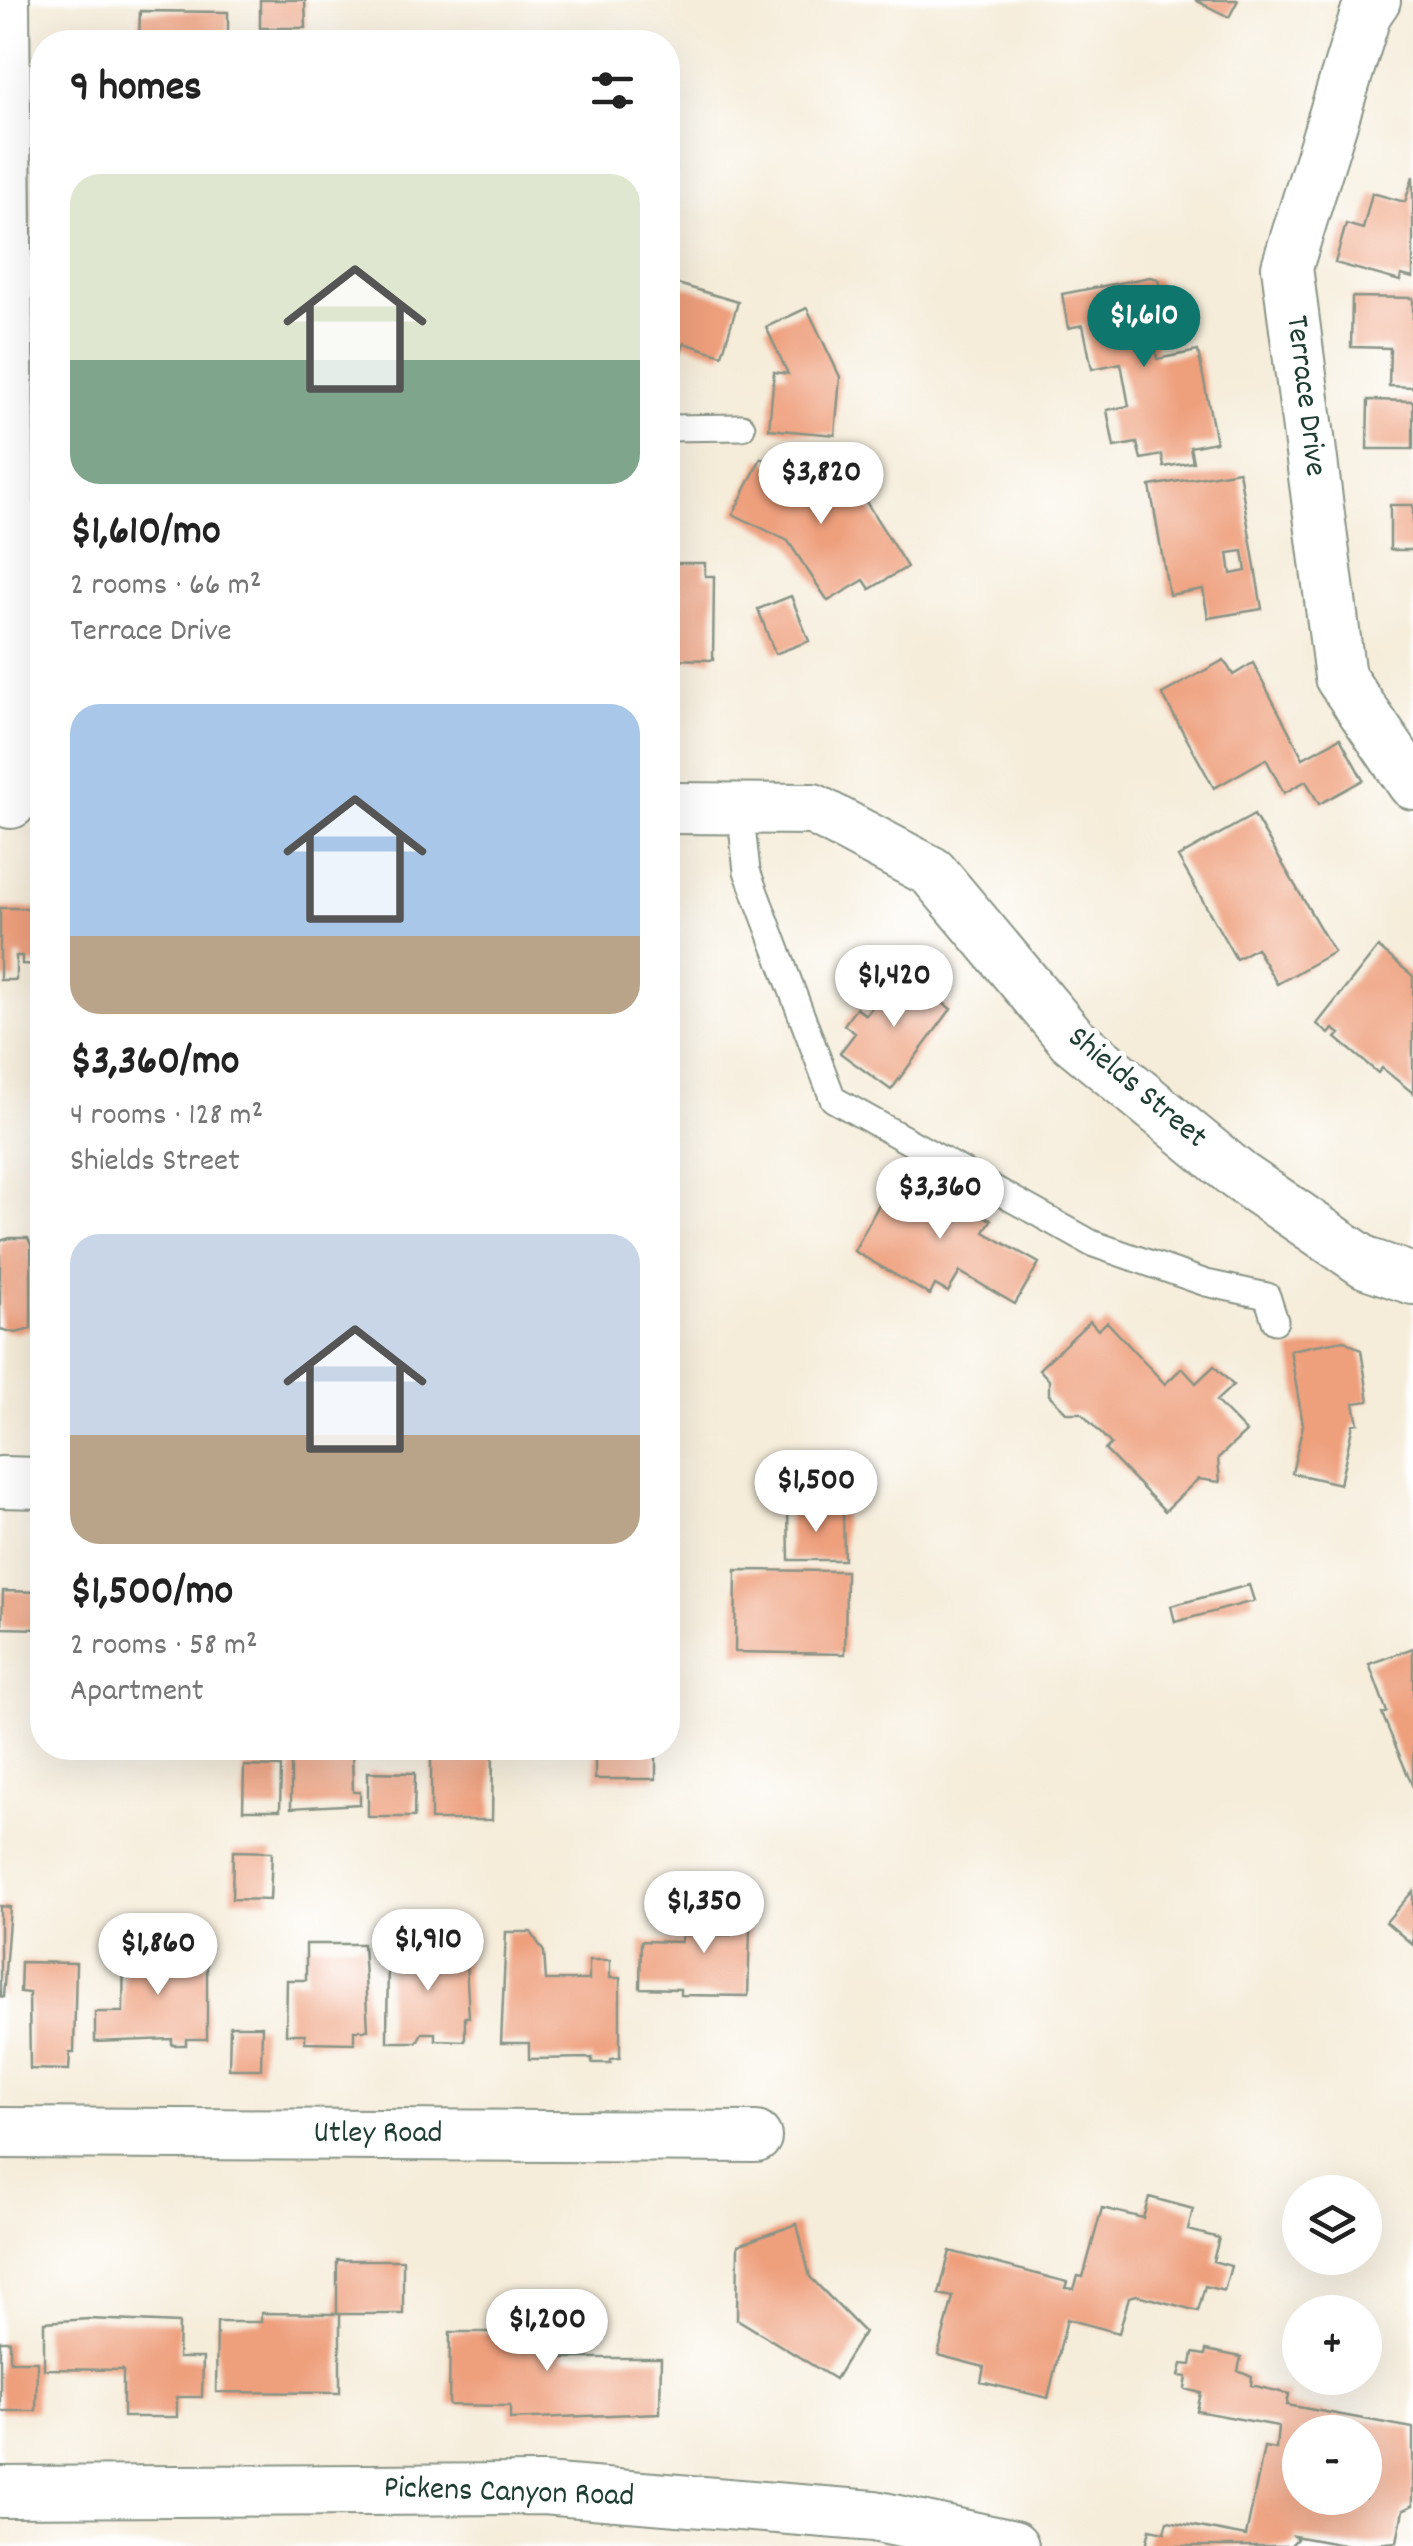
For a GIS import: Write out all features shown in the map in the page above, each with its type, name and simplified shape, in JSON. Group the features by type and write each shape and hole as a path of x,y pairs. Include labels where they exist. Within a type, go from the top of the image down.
{"street":[{"path":"4,0 25,436 18,803"},
{"name":"Terrace Drive","path":"1375,0 1366,13 1287,268 1340,677 1413,784"},
{"name":"Shields Street","path":"680,808 813,809 932,872 1072,1039 1240,1176 1366,1263 1413,1279"},
{"path":"0,1482 30,1482"},
{"name":"Utley Road","path":"0,2133 756,2138"},
{"name":"Pickens Canyon Road","path":"0,2492 543,2489 874,2516 1013,2546"}],"lane":[{"path":"680,428 742,427"},
{"path":"740,809 747,871 834,1099 1092,1243 1206,1282 1267,1296 1276,1322"}],"building":[{"path":"260,0 305,0 306,28 260,28"},
{"path":"1195,0 1238,0 1229,17"},
{"path":"140,11 228,12 228,30 139,30"},
{"path":"1413,176 1413,278 1401,275 1400,281 1335,263 1346,224 1363,229 1372,193 1405,202"},
{"path":"1150,277 1158,279 1169,336 1155,338 1157,359 1198,351 1216,442 1190,447 1193,462 1164,467 1162,455 1141,459 1137,443 1114,447 1107,410 1129,406 1121,363 1092,369 1083,325 1068,328 1062,294"},
{"path":"680,285 738,302 722,355 684,343 680,356"},
{"path":"1352,297 1413,298 1413,387 1389,386 1390,348 1351,347"},
{"path":"807,308 840,377 835,435 769,429 774,372 788,374 766,327"},
{"path":"1368,400 1413,401 1413,449 1367,449"},
{"path":"761,458 794,475 802,459 810,464 807,470 863,497 907,567 870,589 864,580 828,601 788,541 733,514"},
{"path":"1239,471 1262,609 1208,618 1203,589 1169,595 1150,486","holes":["1243,551 1246,571 1231,574 1228,553"]},
{"path":"1390,505 1413,505 1413,550 1390,550"},
{"path":"680,563 705,563 705,576 714,576 713,660 680,659"},
{"path":"791,596 809,641 775,654 758,609"},
{"path":"1224,660 1233,675 1253,663 1303,758 1340,738 1363,780 1319,804 1306,781 1284,793 1266,759 1214,788 1162,694"},
{"path":"1254,815 1334,952 1277,984 1256,948 1236,959 1178,857"},
{"path":"0,908 30,908 30,964 22,964 22,956 16,956 16,980 0,980"},
{"path":"1378,947 1413,976 1413,1093 1382,1068 1378,1073 1336,1038 1340,1034 1333,1029 1329,1034 1317,1024"},
{"path":"898,970 951,1009 891,1090 840,1053 855,1033 844,1025 856,1008 866,1015 887,987 886,980"},
{"path":"899,1167 991,1220 984,1232 1039,1263 1015,1304 960,1272 948,1292 935,1285 930,1295 854,1251"},
{"path":"28,1238 30,1243 30,1329 16,1333 0,1329 0,1241"},
{"path":"1090,1321 1098,1330 1107,1322 1165,1384 1182,1368 1196,1383 1214,1366 1233,1385 1216,1401 1246,1432 1218,1458 1220,1482 1198,1479 1165,1511 1105,1450 1111,1444 1081,1413 1067,1413 1049,1395 1049,1380 1039,1369"},
{"path":"1343,1340 1361,1350 1369,1401 1354,1403 1358,1423 1353,1424 1340,1484 1292,1473 1303,1425 1290,1350"},
{"path":"843,1509 844,1560 789,1560 788,1510"},
{"path":"736,1570 846,1571 845,1654 735,1652"},
{"path":"1249,1585 1254,1601 1175,1622 1171,1606"},
{"path":"3,1591 30,1592 30,1629 2,1628"},
{"path":"1413,1648 1413,1787 1382,1714 1387,1712 1369,1664"},
{"path":"291,1760 352,1760 353,1792 360,1792 360,1804 291,1808"},
{"path":"431,1760 493,1760 492,1820 431,1820"},
{"path":"595,1760 656,1760 656,1779 595,1779"},
{"path":"244,1766 281,1767 280,1810 243,1810"},
{"path":"368,1772 415,1773 414,1817 368,1817"},
{"path":"233,1851 272,1852 270,1900 232,1899"},
{"path":"1413,1891 1413,1945 1386,1922"},
{"path":"710,1896 751,1897 748,1996 680,1995 680,1989 640,1988 641,1941 681,1942 682,1935 731,1935 725,1932 725,1922 710,1922"},
{"path":"0,1906 10,1907 3,1997 0,1996"},
{"path":"506,1932 531,1932 544,1952 546,1980 589,1980 589,1960 610,1960 610,1978 620,1978 620,2058 611,2059 611,2063 592,2063 592,2058 529,2059 529,2043 501,2043"},
{"path":"161,1938 177,1938 177,1962 207,1962 207,2039 186,2039 186,2045 172,2045 172,2039 95,2042 95,2012 123,2012 124,1944 161,1944"},
{"path":"306,1944 363,1944 368,2030 354,2030 354,2043 305,2042 305,2034 286,2034 287,1980 306,1980"},
{"path":"435,1944 465,1944 469,2017 465,2017 465,2041 435,2040 435,2033 422,2033 417,2042 387,2042 388,1950 435,1951"},
{"path":"21,1962 76,1963 74,2053 70,2053 69,2070 30,2069 29,1993 20,1992"},
{"path":"230,2026 262,2026 261,2069 229,2069"},
{"path":"1149,2197 1193,2209 1188,2230 1219,2238 1213,2261 1231,2266 1224,2291 1205,2286 1198,2311 1137,2295 1129,2297 1119,2333 1067,2319 1048,2398 981,2382 984,2367 938,2355 953,2297 939,2294 950,2251 1067,2282 1065,2288 1074,2289 1078,2276 1083,2277 1102,2208 1143,2218"},
{"path":"797,2224 810,2277 864,2332 835,2379 737,2319 738,2245"},
{"path":"337,2260 403,2260 403,2314 337,2314"},
{"path":"261,2313 340,2314 340,2393 216,2392 217,2322 261,2322"},
{"path":"509,2313 564,2313 564,2358 661,2358 660,2413 510,2419 510,2406 449,2405 450,2332 509,2332"},
{"path":"89,2319 179,2323 178,2358 203,2358 202,2397 177,2397 177,2417 123,2417 123,2370 44,2369 44,2322"},
{"path":"0,2341 10,2341 10,2361 37,2361 36,2411 0,2411"},
{"path":"1206,2350 1241,2357 1238,2371 1252,2377 1251,2385 1289,2395 1287,2405 1342,2415 1282,2415 1282,2515 1382,2515 1382,2422 1413,2428 1413,2505 1403,2510 1397,2542 1349,2546 1294,2536 1297,2539 1290,2546 1146,2546 1150,2529 1165,2532 1168,2521 1246,2536 1264,2447 1276,2449 1278,2426 1197,2411 1201,2393 1185,2389 1187,2377 1179,2376 1182,2364 1191,2365 1193,2353 1205,2355"}]}
